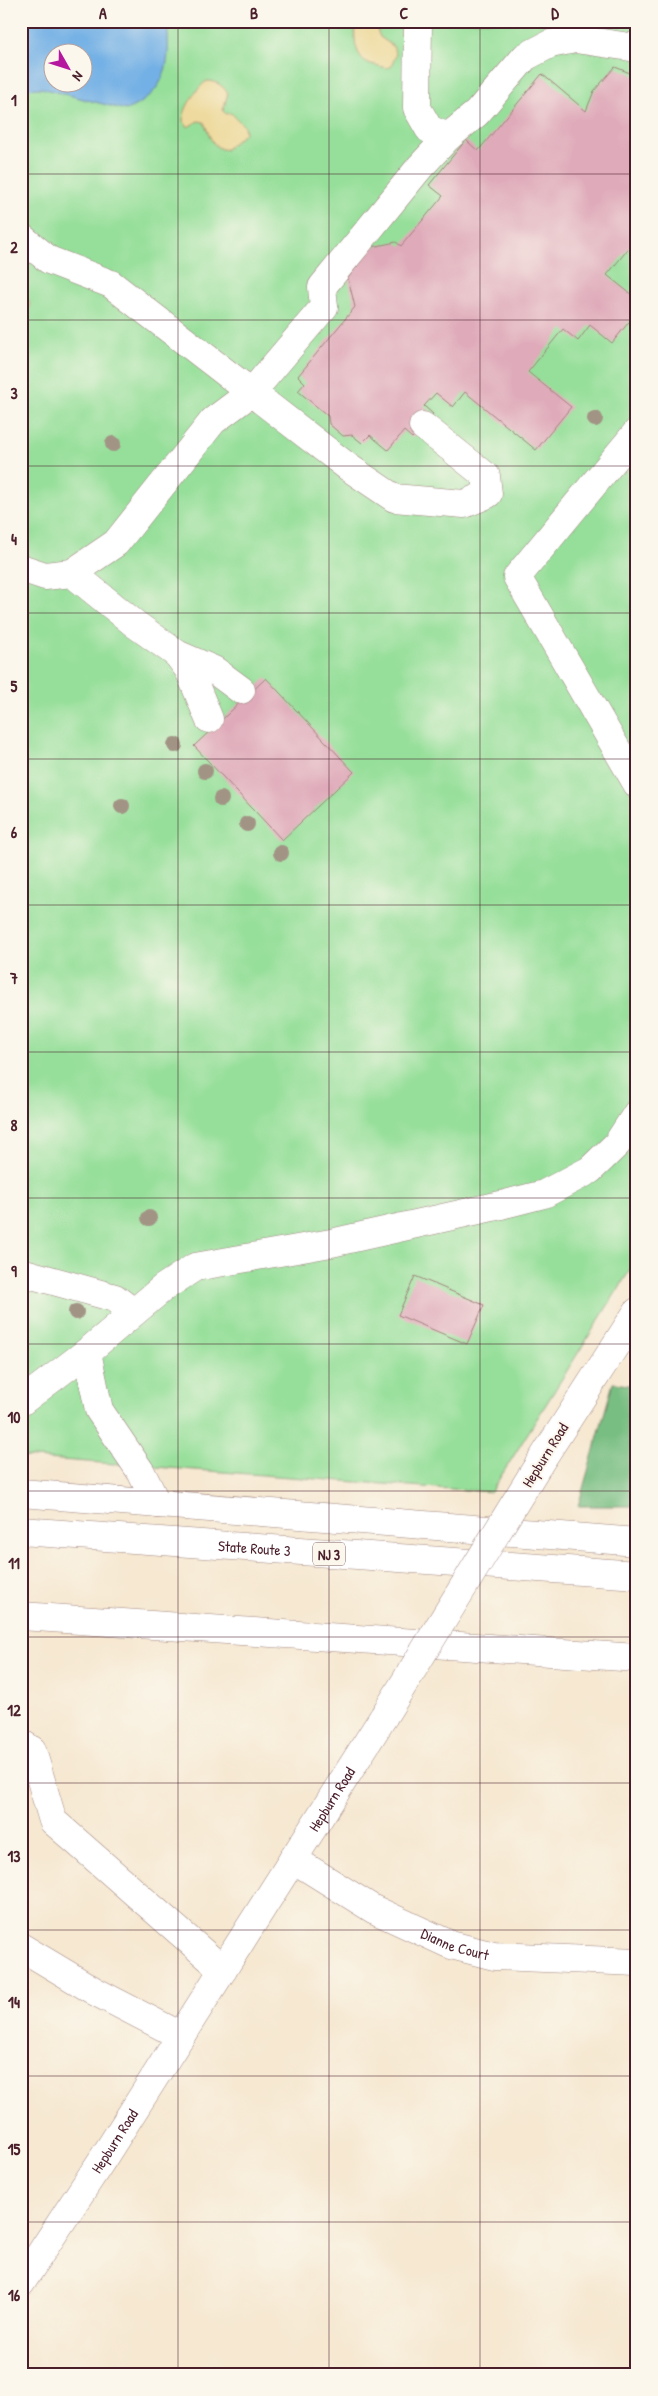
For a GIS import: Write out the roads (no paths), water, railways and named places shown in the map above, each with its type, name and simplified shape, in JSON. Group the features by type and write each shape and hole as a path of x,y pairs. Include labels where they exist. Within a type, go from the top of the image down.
{"main road":[{"path":"418,21 418,108 429,129 448,137"},
{"path":"21,568 45,576 72,573 116,543 213,421 252,392 324,307 322,287 448,137 477,113 525,57 550,44 575,40 598,31 637,48"},
{"path":"21,237 49,260 111,284 348,467 394,498 464,504 488,494 486,476 424,426"},
{"path":"637,432 517,577 637,784"},
{"path":"72,573 177,654 214,670 241,690"},
{"path":"177,654 189,670 208,719"},
{"path":"21,1402 87,1352 132,1312 163,1288 195,1268 331,1243 500,1206 544,1194 590,1170 616,1144 637,1113"},
{"path":"21,1272 115,1298 132,1312"},
{"name":"Hepburn Road","path":"21,2283 223,1970 384,1716 537,1467 637,1312"},
{"path":"87,1352 99,1410 141,1472 157,1504"},
{"path":"21,1494 637,1542"},
{"name":"State Route 3","path":"21,1531 637,1575"},
{"path":"21,1616 637,1658"},
{"path":"21,1743 32,1750 53,1821 223,1970"},
{"name":"Dianne Court","path":"293,1859 373,1909 451,1945 494,1956 637,1962"},
{"path":"21,1947 96,1992 181,2036"}],"water":[{"path":"21,21 167,21 168,50 164,75 151,95 140,103 126,110 56,92 92,92 92,42 42,42 41,88 21,89"}]}
